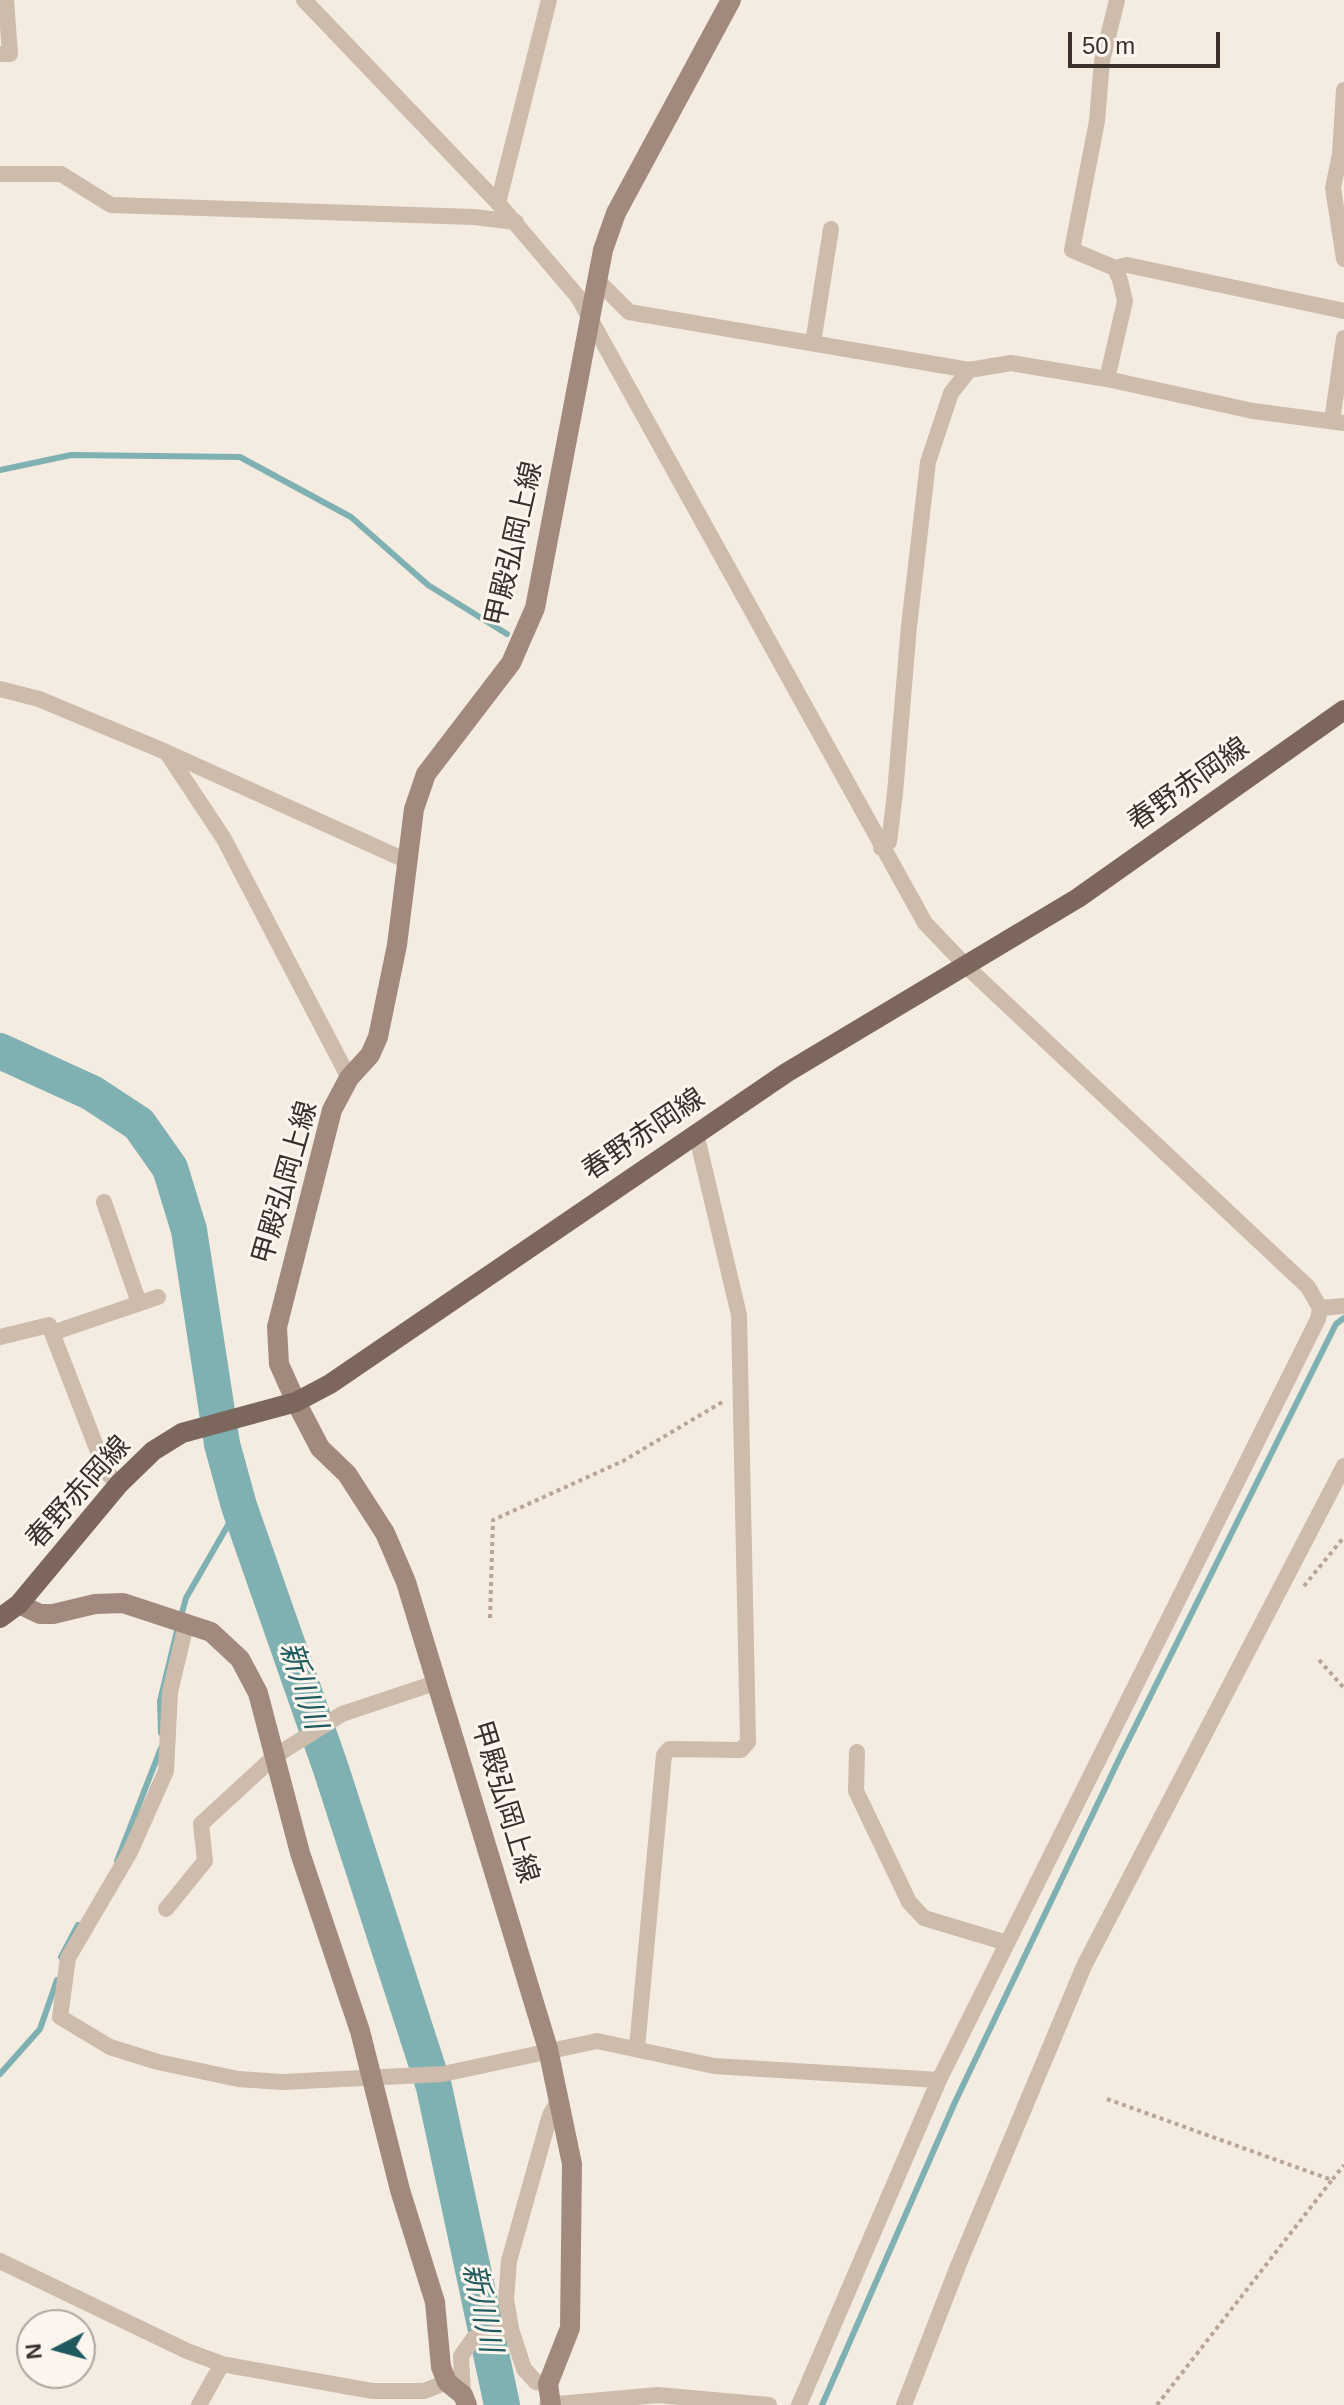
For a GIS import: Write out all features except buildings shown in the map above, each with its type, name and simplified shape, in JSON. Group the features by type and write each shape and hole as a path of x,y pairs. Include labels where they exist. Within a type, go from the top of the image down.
{"main road":[{"name":"甲殿弘岡上線","path":"549,2400 570,2328 572,2164 548,2049 406,1582 385,1533 347,1474 320,1448 296,1402 279,1364 277,1327 332,1110 349,1078 370,1055 378,1037 397,945 405,860 414,809 426,774 511,663 535,608 603,250 616,213 731,0"},
{"name":"春野赤岡線","path":"0,1618 19,1604 119,1484 153,1451 182,1433 296,1402 330,1384 786,1073 1078,898 1344,710"},
{"path":"19,1604 40,1614 53,1614 95,1604 123,1603 211,1632 240,1659 258,1693 300,1853 360,2031 370,2078 435,2302 441,2367 459,2394"}],"street":[{"path":"0,54 10,54 6,0"},
{"path":"304,0 516,222 592,317 881,848 925,923 967,967 1308,1287 1320,1308 1318,1319 939,2080 799,2405"},
{"path":"498,203 549,0"},
{"path":"1117,0 1102,61 1097,121 1072,250 1115,268 1127,265 1344,311"},
{"path":"1344,90 1340,154 1333,188 1344,259"},
{"path":"0,174 61,174 111,205 474,217 516,222"},
{"path":"813,343 831,229"},
{"path":"1107,379 1125,301 1115,268"},
{"path":"599,282 629,312 969,370 1011,363 1107,379 1253,411 1338,422 1344,338"},
{"path":"881,848 889,842 891,830 909,626 928,462 951,393 969,370"},
{"path":"0,689 39,699 166,752 405,860"},
{"path":"166,752 224,839 349,1078"},
{"path":"637,2048 664,1755 669,1749 741,1750 748,1742 739,1315 696,1133"},
{"path":"104,1202 139,1303"},
{"path":"52,1333 158,1297"},
{"path":"1320,1308 1344,1306"},
{"path":"0,1337 49,1325 106,1472 119,1484"},
{"path":"904,2405 958,2266 1084,1966 1344,1466"},
{"path":"179,1623 170,1692 166,1771 130,1852 68,1958 60,2017 110,2047 238,2079 282,2082 415,2077 443,2074 548,2049 597,2041 714,2066 939,2080"},
{"path":"166,1909 205,1861 201,1824 275,1756 304,1740 326,1722 438,1682"},
{"path":"857,1752 856,1791 909,1902 924,1918 1007,1943"},
{"path":"559,2100 550,2115 509,2261 506,2299 511,2329 524,2369 549,2400 658,2395 769,2405"},
{"path":"0,2261 187,2351 222,2364 373,2391 459,2394 461,2356 474,2338 511,2329"},
{"path":"199,2405 222,2364"}],"path":[{"path":"490,1618 493,1520 623,1461 740,1392"},
{"path":"1269,1609 1283,1610 1344,1537"},
{"path":"1319,1660 1344,1688"},
{"path":"1107,2099 1332,2180"},
{"path":"1157,2405 1344,2165"}],"waterway":[{"path":"0,470 71,455 240,457 351,517 428,585 507,634"},
{"name":"新川川","path":"0,1051 92,1093 139,1124 170,1168 189,1230 222,1444 239,1506 331,1769 434,2087 502,2405"},
{"path":"822,2405 955,2102 1121,1755 1336,1324 1344,1318"},
{"path":"180,1620 186,1598 239,1506"},
{"path":"161,1733 160,1701 177,1631"},
{"path":"117,1861 161,1748"},
{"path":"61,1957 78,1925"},
{"path":"0,2074 40,2029 57,1980"}]}
